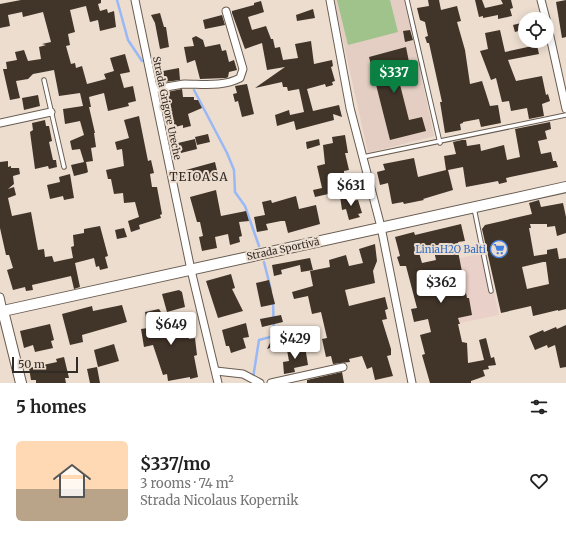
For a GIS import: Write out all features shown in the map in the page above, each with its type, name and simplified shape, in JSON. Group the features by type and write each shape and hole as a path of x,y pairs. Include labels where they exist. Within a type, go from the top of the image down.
{"street":[{"name":"Strada Grigore Ureche","path":"134,0 191,270 218,383"},
{"path":"330,0 350,108 381,227 412,383"},
{"path":"542,0 545,12"},
{"path":"154,90 185,84 206,85 221,83 240,78 243,69 226,11"},
{"path":"553,48 566,109"},
{"path":"0,123 51,112"},
{"name":"Strada Sportivă","path":"2,312 566,187"},
{"path":"0,297 2,312 21,383"},
{"path":"271,383 343,367"},
{"path":"216,371 244,374 260,383"}],"lane":[{"path":"407,0 440,143"},
{"path":"44,80 64,167"},
{"path":"363,157 440,143 566,115"},
{"path":"474,207 491,291"}],"shaded area":[{"path":"334,0 405,0 434,136 368,153"},
{"path":"478,254 486,255 499,315 460,323 449,261"}],"green space":[{"path":"337,0 390,0 398,32 348,45"}],"building":[{"path":"21,0 101,0 101,3 98,4 100,11 107,9 108,13 114,11 116,27 100,31 98,20 90,22 86,6 70,10 75,32 68,34 70,45 66,46 71,64 75,63 76,68 82,66 87,84 106,79 104,74 114,71 110,58 125,54 130,72 120,74 124,88 133,86 136,101 128,103 129,106 108,111 104,93 89,97 91,107 89,107 95,133 96,147 91,148 93,161 86,162 88,172 86,173 74,176 71,165 84,162 80,149 72,150 70,141 84,135 80,121 65,124 63,109 83,106 80,93 59,96 54,70 33,74 28,79 16,81 20,98 10,100 3,69 7,69 6,62 17,60 15,52 24,50 28,61 41,59 39,47 46,45 42,44 51,42 43,12 23,17 22,12 8,15 10,26 0,28 0,4"},
{"path":"428,0 439,0 441,10 457,6 461,21 457,22 465,50 470,84 482,81 490,106 498,105 501,123 481,127 479,119 463,122 460,124 461,130 445,133 440,102 442,102 429,43 427,43 425,37 428,36 425,22 420,20 417,8 429,6"},
{"path":"475,0 482,0 485,8 503,4 501,0 511,0 513,8 510,9 512,16 498,19 498,15 483,18 483,16 479,17"},
{"path":"566,0 566,37 562,38 556,2"},
{"path":"261,1 264,12 248,17 252,30 266,26 271,39 273,39 275,48 280,47 283,60 298,58 295,44 311,41 314,64 332,60 333,66 331,67 335,81 332,82 333,85 326,87 325,84 307,89 313,111 339,105 342,117 333,114 334,120 296,130 294,121 277,126 275,115 289,110 290,115 304,112 299,89 288,91 287,87 283,87 282,82 255,88 285,67 267,70 262,43 245,49 232,13 232,11 254,5 254,3"},
{"path":"313,9 315,18 297,21 296,15"},
{"path":"160,13 164,27 166,27 169,47 160,49 155,23 151,15"},
{"path":"222,15 225,25 205,29 203,20"},
{"path":"518,24 518,31 515,32 513,25"},
{"path":"410,30 413,40 405,42 403,31"},
{"path":"500,30 505,52 523,48 538,48 539,54 508,60 516,81 542,76 546,95 548,94 550,101 542,104 544,116 529,119 527,108 511,111 509,101 502,102 496,78 491,80 480,51 488,49 485,33"},
{"path":"196,36 203,40 205,47 220,44 222,51 226,50 229,62 234,60 237,70 229,72 228,77 226,78 200,79 195,60 187,63 184,47 194,46 192,38"},
{"path":"406,47 409,62 395,65 409,120 422,117 426,131 390,140 369,57"},
{"path":"179,68 180,80 165,82 163,71"},
{"path":"247,84 254,114 242,117 238,101 235,102 233,94 237,93 235,86"},
{"path":"182,89 183,97 194,97 194,100 198,100 202,108 188,114 191,126 183,128 183,125 175,127 169,108 167,92"},
{"path":"38,95 40,106 24,110 22,98"},
{"path":"139,116 148,161 151,160 154,173 150,174 152,187 157,187 162,214 160,215 161,218 139,225 140,229 131,232 128,221 139,217 135,202 124,203 123,193 114,194 111,179 108,179 106,170 124,166 122,149 117,150 115,142 129,138 124,120"},
{"path":"45,120 46,126 49,126 52,141 49,142 53,160 56,160 57,167 49,169 48,166 35,169 30,132 33,130 32,123"},
{"path":"550,122 551,129 545,131 547,139 538,141 541,154 551,152 553,161 556,161 558,167 506,178 507,182 499,184 498,181 466,187 463,167 448,170 453,190 423,199 424,200 404,204 403,202 392,204 388,183 380,185 377,172 385,170 383,164 414,158 418,177 446,170 444,156 456,154 453,142 462,140 466,140 467,146 480,144 481,151 504,145 507,160 520,157 515,129"},
{"path":"208,134 210,142 197,145 195,137"},
{"path":"345,135 348,153 345,153 349,170 344,171 344,174 333,176 337,192 315,197 313,190 322,188 317,166 325,164 323,145 333,143 332,137"},
{"path":"195,139 197,149 181,153 178,143"},
{"path":"319,139 320,145 307,149 306,142"},
{"path":"8,161 8,167 11,166 11,168 19,168 20,174 13,176 14,184 8,189 14,187 16,195 8,198 12,216 31,212 38,250 44,249 45,257 52,256 54,262 73,258 71,247 74,246 73,235 84,233 84,229 100,226 108,256 105,257 108,268 100,270 99,266 96,267 94,258 75,263 80,287 74,289 71,276 32,285 33,290 26,291 25,287 13,290 7,270 13,268 9,255 6,255 0,228 0,162"},
{"path":"215,162 219,179 211,180 210,176 188,180 186,170"},
{"path":"70,174 74,198 64,200 63,196 50,199 47,185 60,182 59,177"},
{"path":"216,190 221,216 246,211 249,221 239,222 242,236 239,237 240,242 230,245 228,234 215,237 217,248 202,251 199,237 203,236 200,222 197,222 190,197"},
{"path":"348,195 349,201 358,200 362,213 358,214 360,217 349,220 346,209 342,210 340,196"},
{"path":"296,196 299,209 316,205 320,224 288,233 285,221 281,221 266,224 268,230 257,232 254,217 265,215 262,202 271,200 272,203"},
{"path":"539,200 541,207 563,203 566,217 566,233 557,236 555,226 547,227 547,224 530,224 531,228 529,228 534,256 547,254 547,250 557,248 559,259 566,258 566,309 533,316 531,306 501,313 482,229 485,225 532,214 529,203","holes":["546,262 549,284 527,289 522,267"]},
{"path":"461,224 465,241 458,242 460,251 458,251 467,298 469,298 472,315 458,318 462,342 467,343 468,363 484,360 479,340 486,338 491,358 494,357 496,365 488,366 489,369 483,370 485,376 471,381 471,383 430,383 422,355 425,354 420,335 431,332 428,319 414,322 411,309 417,308 406,266 400,266 397,257 400,256 395,237 414,232 415,235","holes":["433,246 436,260 422,263 418,249"]},
{"path":"124,228 127,237 117,239 115,230"},
{"path":"375,244 377,261 373,271 375,283 345,290 349,306 385,297 388,309 385,310 387,319 382,320 391,349 391,355 387,356 393,376 375,380 372,367 367,369 362,356 349,359 350,362 333,364 331,356 326,357 322,339 327,338 321,312 312,314 308,296 294,299 292,292 313,286 310,271 330,267 329,260 346,255 349,266 363,263 359,249"},
{"path":"310,258 313,270 301,272 300,265 281,270 282,274 274,276 272,265"},
{"path":"231,274 235,288 232,289 243,311 218,318 206,281"},
{"path":"269,280 275,304 261,307 256,283"},
{"path":"179,290 182,292 185,307 167,312 162,294"},
{"path":"122,305 127,322 82,335 83,342 70,345 62,314 92,306 93,311"},
{"path":"159,309 170,326 185,322 189,339 195,338 197,355 194,356 198,377 168,381 167,374 163,375 153,345 144,347 141,329 148,328 145,312"},
{"path":"281,315 283,322 262,327 260,319"},
{"path":"246,323 249,337 243,338 246,348 231,353 229,346 226,346 222,330"},
{"path":"50,324 54,340 51,341 53,348 35,352 33,345 24,348 20,331"},
{"path":"566,325 566,367 560,368 555,345 548,348 547,345 535,350 529,336 543,330 544,332"},
{"path":"274,335 286,335 286,342 267,349"},
{"path":"114,344 119,361 98,367 94,350"},
{"path":"305,346 308,365 294,368 295,372 284,374 283,362 289,361 287,350"},
{"path":"64,357 69,378 65,378 66,383 36,383 36,380 31,380 29,368 57,362 56,359"},
{"path":"97,367 100,383 90,383 87,369"},
{"path":"342,372 344,383 307,383 307,380"}],"waterway":[{"path":"117,0 128,40 142,61"},
{"path":"156,82 167,80"},
{"path":"194,90 227,153 234,170 235,192 245,206 259,246"},
{"path":"264,262 271,290"},
{"path":"253,378 259,340 274,336 273,301"}],"place":[{"name":"LiniaH2O Balti","path":"499,249"}],"district":[{"name":"TEIOASA","path":"199,176"}]}
